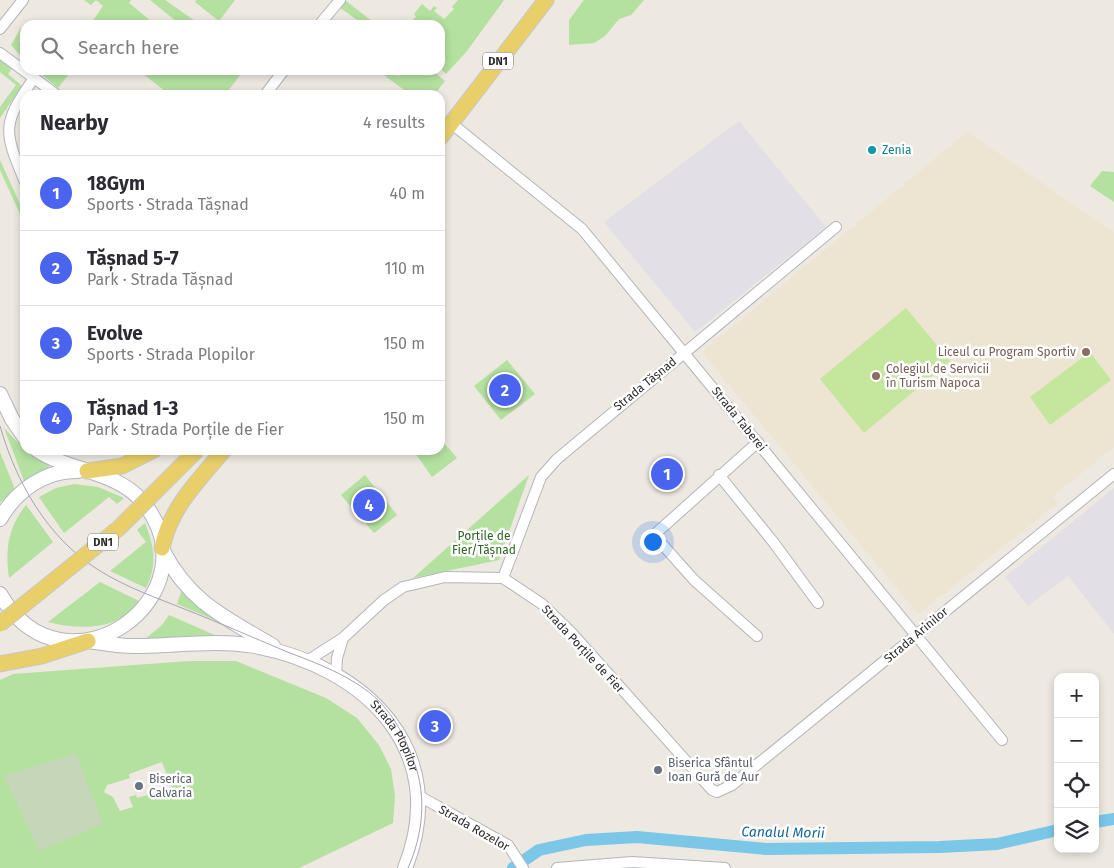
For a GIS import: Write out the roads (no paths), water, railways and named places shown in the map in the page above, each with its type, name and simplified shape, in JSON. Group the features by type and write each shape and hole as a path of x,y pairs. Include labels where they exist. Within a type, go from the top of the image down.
{"main road":[{"name":"DN1","path":"445,131 546,0"},
{"path":"0,394 20,431"},
{"path":"46,455 56,461 120,483 142,501 157,527 162,548"},
{"path":"0,519 20,492 48,476 122,466 144,455"},
{"name":"DN1","path":"0,624 119,528 193,455"},
{"path":"0,664 57,652 106,636 122,628 142,610 152,597 159,578 165,532 177,509 220,455"},
{"name":"Strada Plopilor","path":"162,548 172,568 204,604 217,614 287,654 336,677 373,701 390,720 411,761 419,796 416,834 405,868"},
{"name":"Strada Plopilor","path":"0,594 15,616 36,632 62,640 133,646 237,645 287,654"}],"street":[{"path":"0,29 24,0"},
{"path":"323,20 340,0"},
{"path":"0,53 20,68"},
{"path":"30,75 50,90"},
{"path":"269,90 280,75"},
{"path":"26,90 34,78"},
{"path":"20,98 13,108 8,127 10,146 20,170"},
{"name":"Strada Taberei","path":"451,122 582,229 1002,740"},
{"name":"Strada Tășnad","path":"503,578 541,477 574,443 836,227"},
{"path":"757,636 694,580 654,534 758,442"},
{"name":"Strada Arinilor","path":"717,792 732,785 1114,474"},
{"path":"719,476 774,543 818,603"},
{"path":"307,662 344,638 384,600 403,587 444,577 503,578"},
{"name":"Strada Porțile de Fier","path":"503,578 542,604 571,632 712,790 717,792"},
{"path":"336,677 337,658 344,638"},
{"name":"Strada Rozelor","path":"419,796 508,845 514,851 523,867"},
{"path":"557,868 632,862 725,868"}],"waterway":[{"name":"Canalul Morii","path":"1099,821 1114,819"},
{"name":"Canalul Morii","path":"513,868 539,850 586,840 637,837 766,849 940,847 997,844 1054,831"}],"tram line":[{"path":"0,426 15,467 36,507 63,541 79,556 97,569 130,587 334,671 368,691 378,700 395,721 407,745 421,788 422,815 420,829 408,868"}],"place":[{"name":"Zenia","path":"872,150"},
{"name":"Liceul cu Program Sportiv","path":"1086,352"},
{"name":"Colegiul de Servicii în Turism Napoca","path":"876,376"},
{"name":"Tășnad 5-7","path":"505,390"},
{"name":"18Gym","path":"667,474"},
{"name":"Tășnad 1-3","path":"369,505"},
{"name":"Evolve","path":"435,726"},
{"name":"Biserica Sfântul Ioan Gură de Aur","path":"658,770"},
{"name":"Biserica Calvaria","path":"139,786"}],"park label":[{"name":"Porțile de Fier/Tășnad","path":"484,543"}]}
